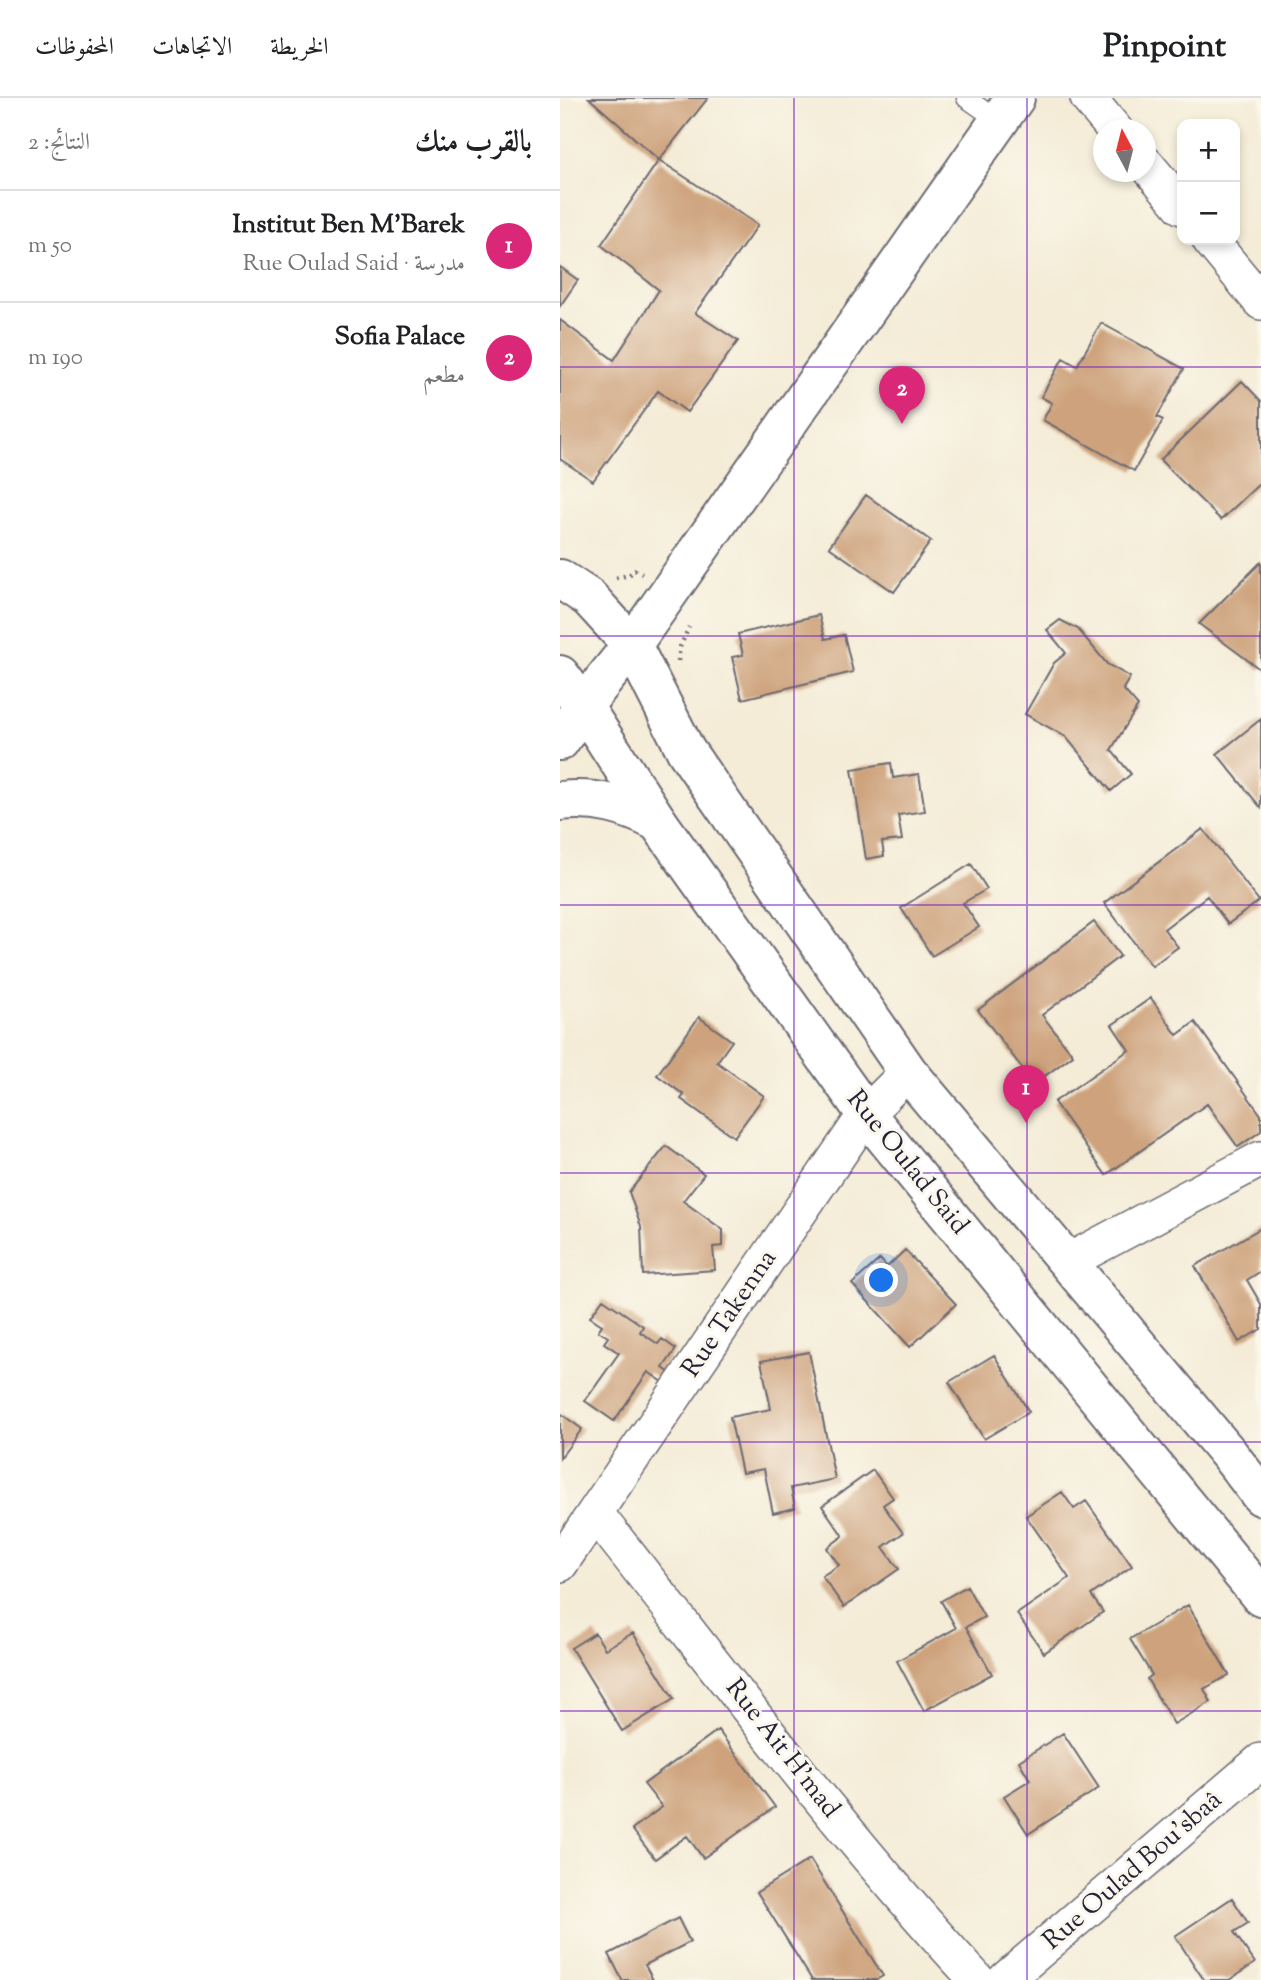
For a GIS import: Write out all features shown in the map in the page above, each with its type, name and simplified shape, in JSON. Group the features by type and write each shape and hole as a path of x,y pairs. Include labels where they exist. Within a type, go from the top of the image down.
{"street":[{"path":"1088,98 1106,119"},
{"path":"560,741 583,706 632,645 1007,110"},
{"path":"1156,176 1177,201"},
{"path":"1215,245 1257,289"},
{"path":"560,579 589,598 632,645 686,751 908,1072 1228,1453 1261,1496"},
{"name":"Rue Oulad Said","path":"560,675 583,706 657,822 866,1114 1261,1597"},
{"path":"560,801 580,799 607,802 633,809 657,822"},
{"name":"Rue Takenna","path":"560,1564 866,1114 908,1072"},
{"path":"1067,1262 1261,1159"},
{"name":"Rue Ait H'mad","path":"595,1513 838,1821 911,1908 977,1980"},
{"name":"Rue Oulad Bou'sbaâ","path":"1013,1978 1261,1761"}],"lane":[{"path":"965,98 1007,110"}],"building":[{"path":"589,98 708,98 659,160"},
{"path":"659,160 758,225 695,313 738,341 687,412 658,391 593,481 560,459 560,320 614,360 659,290 601,245"},
{"path":"560,267 578,280 560,306"},
{"path":"1101,323 1184,369 1157,417 1163,420 1134,471 1043,420 1052,403 1041,397 1063,358 1077,366"},
{"path":"1242,381 1261,401 1261,482 1221,520 1160,460"},
{"path":"866,495 931,541 894,592 829,547"},
{"path":"1261,562 1261,670 1199,624"},
{"path":"819,615 825,639 844,635 853,672 742,699 732,657 743,655 738,634"},
{"path":"1060,620 1078,629 1107,664 1130,677 1123,689 1138,706 1111,750 1131,774 1111,791 1066,737 1025,714 1054,663 1066,653 1047,630"},
{"path":"1261,719 1261,808 1217,754"},
{"path":"891,763 893,778 919,774 925,811 898,815 902,840 882,842 884,856 866,859 852,769"},
{"path":"1203,829 1259,901 1228,924 1207,896 1164,929 1178,947 1152,966 1104,903"},
{"path":"971,864 987,889 963,903 979,927 932,956 901,908"},
{"path":"1094,922 1120,956 1042,1015 1073,1055 1034,1084 978,1010"},
{"path":"1151,998 1177,1035 1195,1022 1261,1115 1261,1131 1238,1147 1207,1104 1106,1175 1054,1102 1129,1050 1112,1025"},
{"path":"699,1017 732,1041 717,1062 764,1096 734,1137 681,1099 684,1095 657,1075"},
{"path":"666,1146 704,1174 683,1201 723,1230 723,1246 713,1247 715,1270 643,1275 641,1227 629,1192"},
{"path":"1261,1228 1261,1271 1247,1280 1261,1304 1261,1329 1239,1342 1195,1266"},
{"path":"905,1250 956,1304 910,1347 852,1284 880,1259 887,1267"},
{"path":"603,1299 643,1326 640,1332 658,1344 662,1339 676,1349 663,1368 670,1373 663,1382 648,1372 614,1421 585,1401 619,1353 604,1343 608,1337 598,1331 602,1325 590,1317"},
{"path":"809,1352 835,1479 791,1488 795,1508 773,1513 764,1469 742,1473 730,1417 771,1409 761,1361"},
{"path":"994,1355 1029,1412 984,1439 949,1382"},
{"path":"560,1413 582,1429 560,1458"},
{"path":"873,1470 893,1498 883,1505 903,1533 883,1547 899,1569 844,1607 822,1576 839,1565 827,1548 843,1536 822,1506"},
{"path":"1062,1492 1074,1509 1086,1501 1132,1566 1091,1595 1103,1612 1044,1653 1017,1614 1069,1578 1026,1516"},
{"path":"967,1586 984,1617 966,1627 992,1674 924,1711 897,1661 956,1628 941,1601"},
{"path":"1188,1605 1229,1675 1204,1689 1211,1702 1174,1724 1147,1679 1152,1675 1130,1639"},
{"path":"595,1633 605,1649 633,1633 674,1699 622,1731 571,1648"},
{"path":"718,1730 775,1807 703,1858 687,1836 655,1859 632,1829 662,1807 644,1784"},
{"path":"1063,1733 1099,1788 1028,1834 1004,1796 1030,1780 1019,1761"},
{"path":"810,1859 883,1976 876,1980 812,1980 757,1892"},
{"path":"1232,1898 1248,1923 1234,1932 1255,1963 1229,1980 1204,1980 1175,1936"},
{"path":"678,1918 690,1942 645,1965 653,1980 622,1980 609,1954"}],"place":[{"name":"Sofia Palace","path":"902,424"},
{"name":"Institut Ben M'Barek","path":"1026,1123"}]}
